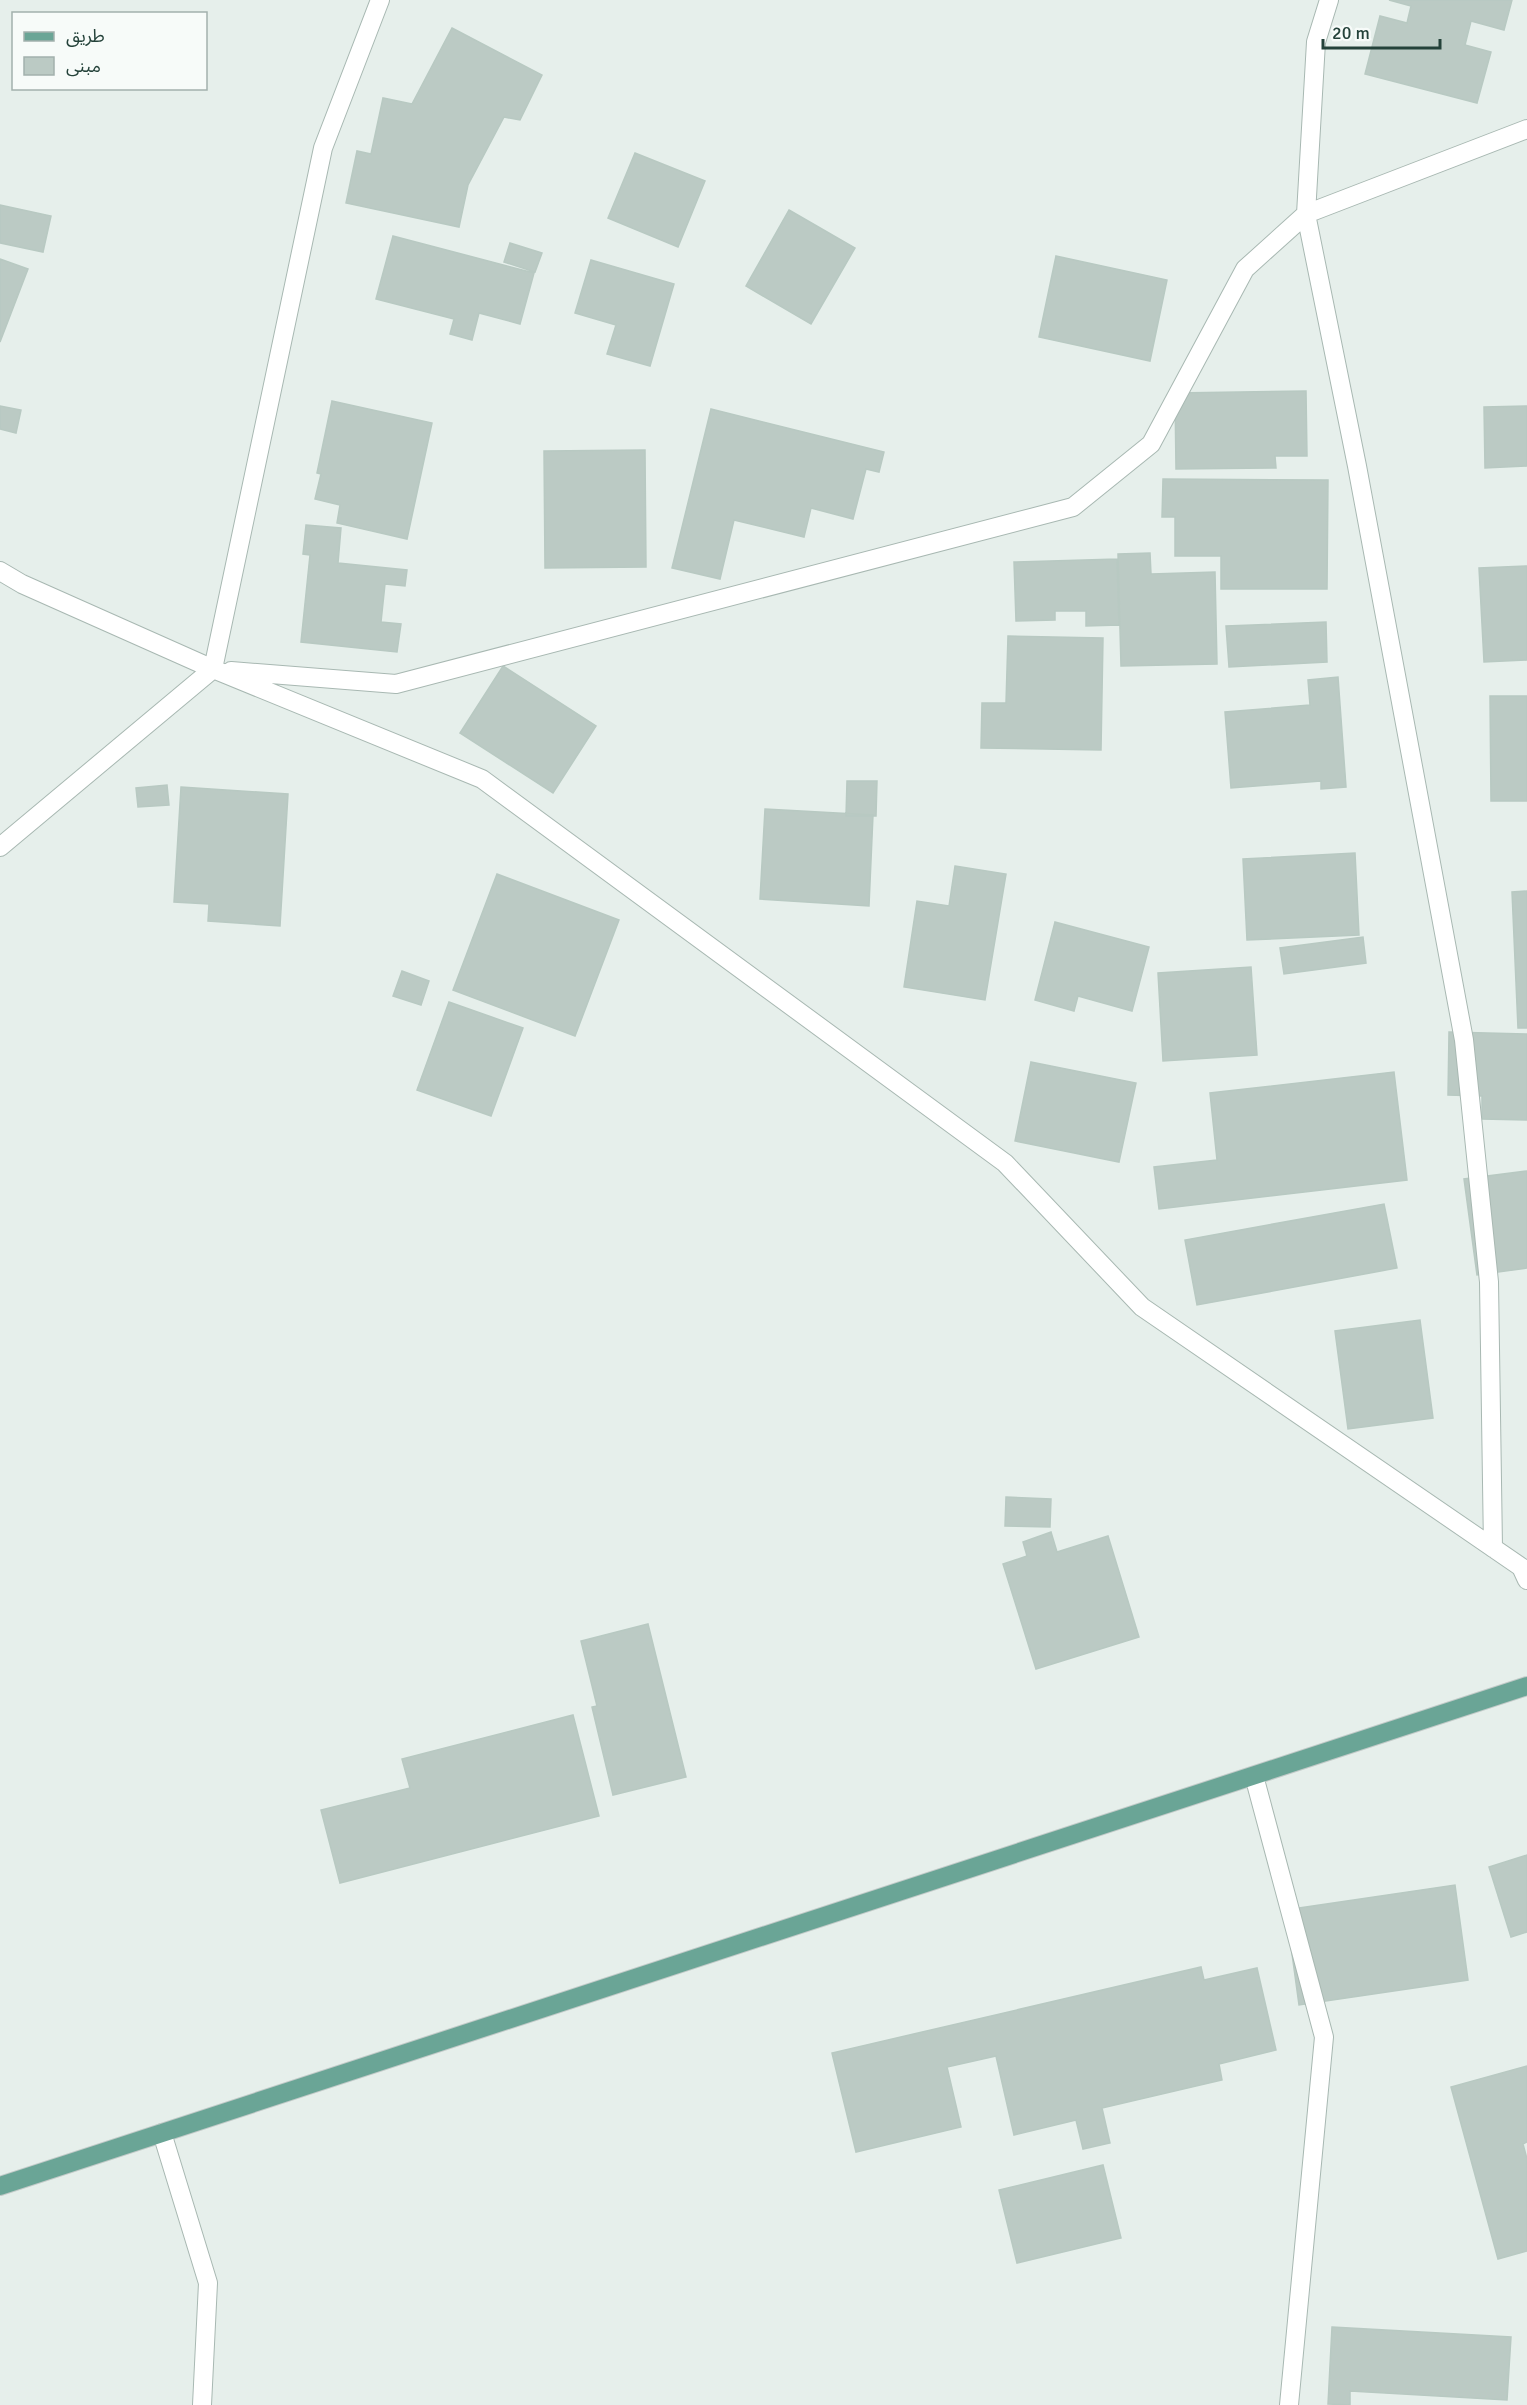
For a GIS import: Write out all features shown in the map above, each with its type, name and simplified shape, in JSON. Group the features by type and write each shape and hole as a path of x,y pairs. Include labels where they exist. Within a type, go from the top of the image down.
{"main road":[{"path":"0,2186 1527,1686"}],"street":[{"path":"0,847 213,669 323,148 380,0"},
{"path":"1329,0 1316,42 1306,214 1357,466 1464,1040 1489,1282 1493,1548"},
{"path":"213,669 396,684 1073,507 1151,444 1245,269 1306,214 1527,129"},
{"path":"0,571 22,584 213,669 482,779 1005,1163 1142,1306 1521,1567 1527,1580"},
{"path":"1254,1776 1324,2037 1289,2405"},
{"path":"162,2133 208,2283 202,2405"}],"building":[{"path":"1389,0 1512,0 1504,30 1471,21 1465,45 1491,52 1477,103 1365,74 1380,16 1407,23 1411,6"},
{"path":"452,28 542,75 520,120 504,117 468,185 459,227 346,203 357,151 371,154 383,98 412,104"},
{"path":"635,153 705,181 678,247 608,218"},
{"path":"0,205 51,216 43,252 0,243"},
{"path":"789,210 855,248 811,324 746,286"},
{"path":"393,236 534,273 520,324 479,313 472,340 450,334 454,319 376,299"},
{"path":"510,243 542,253 535,272 504,262"},
{"path":"1056,256 1167,280 1150,361 1039,337"},
{"path":"0,259 28,269 0,342"},
{"path":"591,260 674,284 650,366 607,354 616,325 575,313"},
{"path":"1306,391 1307,456 1275,456 1276,468 1176,469 1175,393"},
{"path":"332,401 432,423 407,539 337,523 340,505 315,499 321,474 317,473"},
{"path":"0,406 21,410 16,433 0,429"},
{"path":"1527,406 1527,466 1485,468 1484,407"},
{"path":"711,409 884,452 879,472 866,469 853,519 811,508 804,537 734,520 720,579 672,568"},
{"path":"645,450 646,567 545,568 544,451"},
{"path":"1163,479 1328,480 1327,589 1221,589 1221,556 1175,556 1175,517 1162,517"},
{"path":"306,525 341,528 338,563 407,570 405,586 385,584 381,622 401,624 397,652 301,642 310,555 303,554"},
{"path":"1150,553 1151,574 1215,572 1217,664 1121,666 1118,554"},
{"path":"1117,559 1119,625 1086,626 1086,611 1055,611 1055,620 1016,621 1014,562"},
{"path":"1527,566 1527,660 1484,662 1479,568"},
{"path":"1326,622 1327,662 1229,667 1226,626"},
{"path":"1008,636 1103,638 1101,750 981,748 982,703 1006,703"},
{"path":"503,666 596,726 553,793 460,733"},
{"path":"1338,677 1346,787 1321,789 1321,781 1231,788 1225,712 1310,705 1308,680"},
{"path":"1490,696 1527,696 1527,801 1491,801"},
{"path":"847,781 877,781 876,816 846,816"},
{"path":"167,785 169,805 138,807 136,788"},
{"path":"181,787 288,794 280,926 208,921 209,904 174,902"},
{"path":"765,809 873,815 869,906 760,899"},
{"path":"1355,853 1359,935 1247,940 1243,859"},
{"path":"955,866 1006,874 985,1000 904,987 917,901 949,906"},
{"path":"497,874 619,920 575,1036 453,990"},
{"path":"1527,891 1527,1028 1518,1028 1512,892"},
{"path":"1055,922 1149,947 1132,1011 1078,996 1074,1011 1035,1000"},
{"path":"1363,937 1366,963 1284,974 1280,948"},
{"path":"1251,967 1257,1055 1163,1061 1158,973"},
{"path":"402,971 429,981 421,1005 393,996"},
{"path":"449,1002 523,1028 491,1116 417,1090"},
{"path":"1449,1032 1527,1034 1527,1120 1482,1119 1482,1096 1448,1095"},
{"path":"1031,1062 1136,1083 1119,1162 1015,1141"},
{"path":"1394,1072 1407,1180 1159,1209 1154,1167 1217,1160 1210,1093"},
{"path":"1527,1171 1527,1268 1477,1275 1464,1179"},
{"path":"1384,1204 1397,1268 1197,1305 1185,1240"},
{"path":"1420,1320 1433,1418 1348,1429 1335,1331"},
{"path":"1006,1497 1051,1499 1050,1527 1005,1526"},
{"path":"1051,1532 1057,1552 1108,1536 1139,1637 1036,1669 1003,1564 1027,1556 1023,1542"},
{"path":"648,1624 686,1777 613,1795 592,1707 597,1706 581,1641"},
{"path":"573,1715 599,1816 340,1883 321,1810 410,1788 402,1759"},
{"path":"1527,1855 1527,1932 1511,1937 1489,1867"},
{"path":"1455,1885 1468,1980 1299,2005 1286,1910"},
{"path":"1201,1967 1204,1980 1257,1968 1276,2050 1219,2064 1222,2080 1102,2108 1110,2143 1083,2149 1076,2120 1014,2135 996,2056 947,2067 961,2127 856,2152 832,2053"},
{"path":"1527,2066 1527,2142 1523,2144 1527,2159 1527,2251 1498,2259 1451,2087"},
{"path":"1103,2165 1121,2238 1017,2263 999,2190"},
{"path":"1332,2327 1511,2337 1507,2400 1350,2391 1350,2405 1328,2404"}]}
